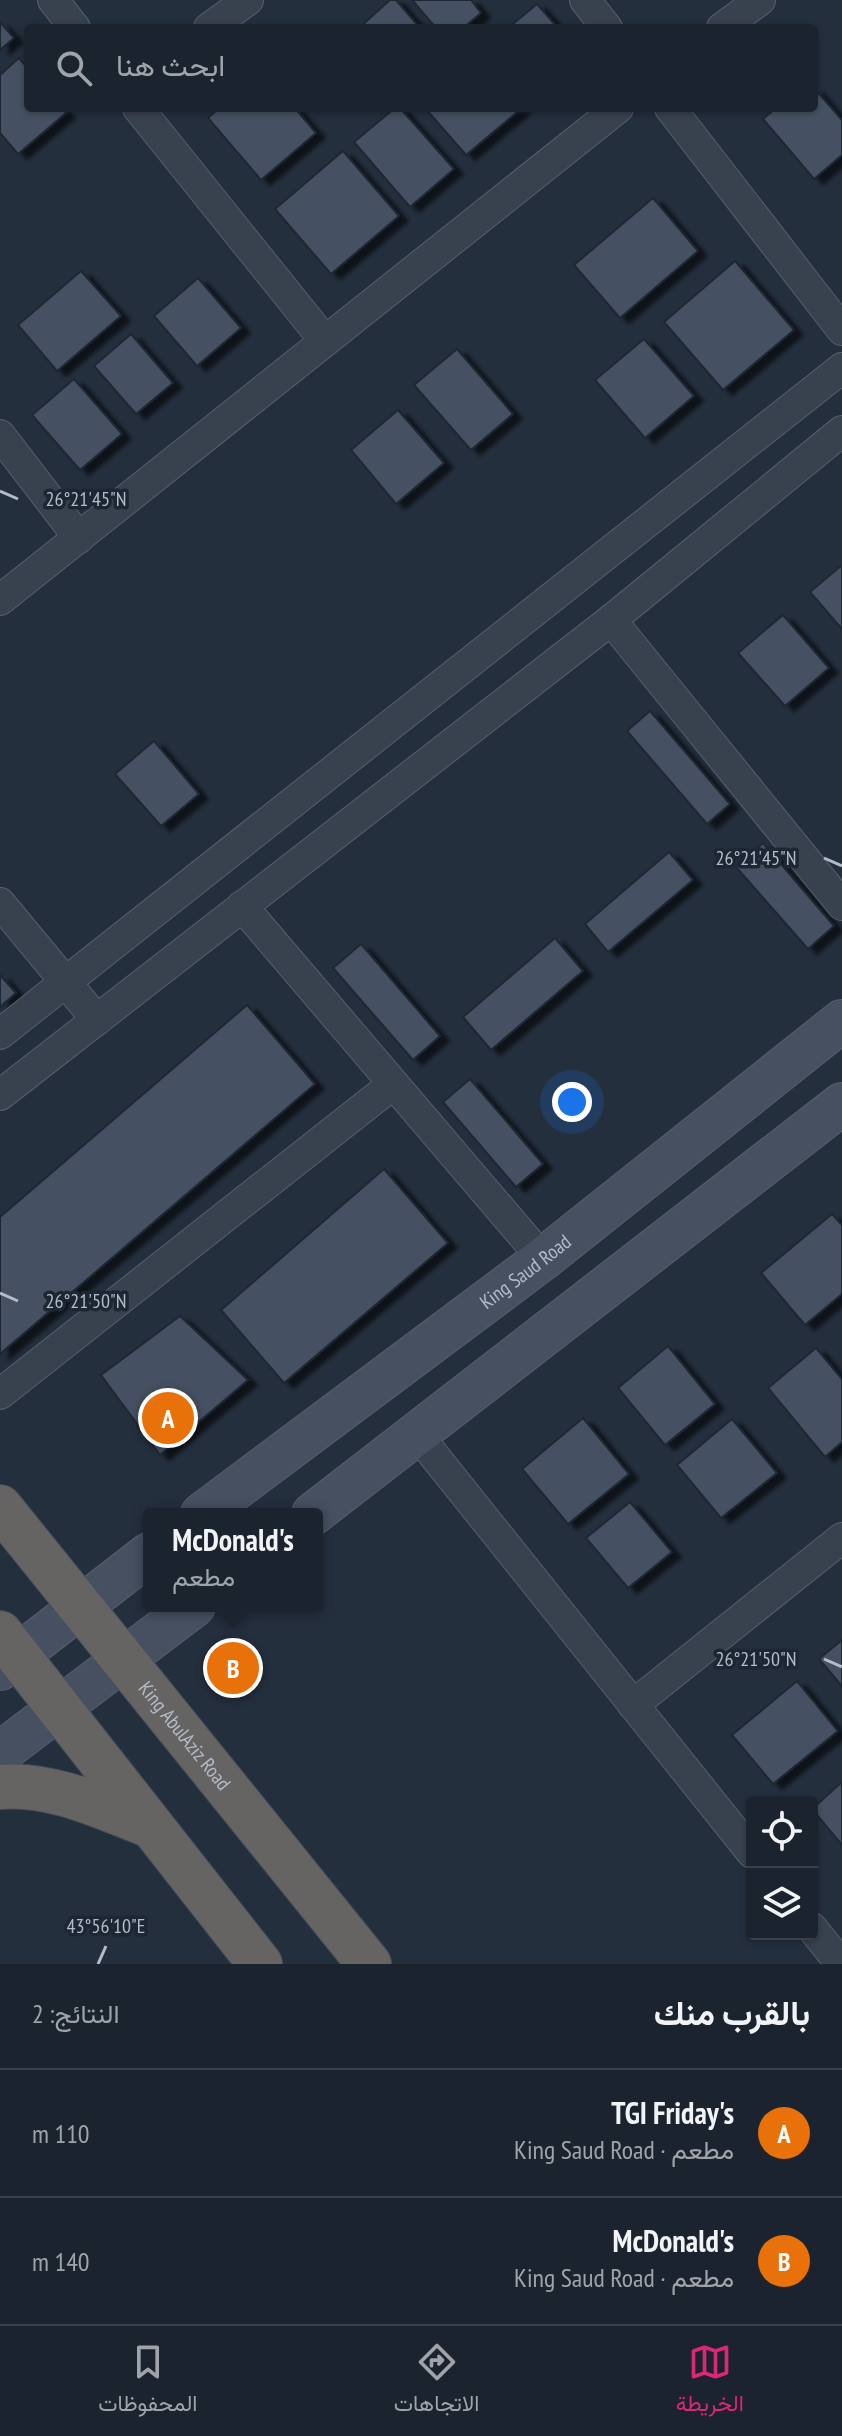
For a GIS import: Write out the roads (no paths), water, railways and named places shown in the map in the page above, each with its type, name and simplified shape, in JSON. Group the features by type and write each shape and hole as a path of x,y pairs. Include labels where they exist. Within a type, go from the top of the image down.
{"highway":[{"name":"King AbulAziz Road","path":"0,1507 126,1659 369,1964"},
{"path":"6,1652 59,1707 260,1964"},
{"path":"0,1787 13,1786 73,1797 153,1826"}],"main road":[{"name":"King Saud Road","path":"210,1508 543,1259 842,1021"},
{"path":"321,1508 842,1104"},
{"path":"6,1652 81,1605 143,1558"},
{"path":"0,1753 186,1612"}],"street":[{"path":"53,0 72,24"},
{"path":"215,24 248,0"},
{"path":"585,0 604,24"},
{"path":"727,24 760,0"},
{"path":"141,112 325,341"},
{"path":"0,600 613,112"},
{"path":"673,112 842,330"},
{"path":"0,1034 842,368"},
{"path":"0,1095 611,620 842,431"},
{"path":"0,435 79,538"},
{"path":"611,620 842,905"},
{"path":"0,903 97,1020"},
{"path":"242,906 543,1259"},
{"path":"0,1394 392,1085"},
{"path":"416,1433 746,1846"},
{"path":"633,1705 842,1538"},
{"path":"825,1930 841,1964"}],"place":[{"name":"TGI Friday's","path":"168,1418"},
{"name":"McDonald's","path":"233,1668"}]}
